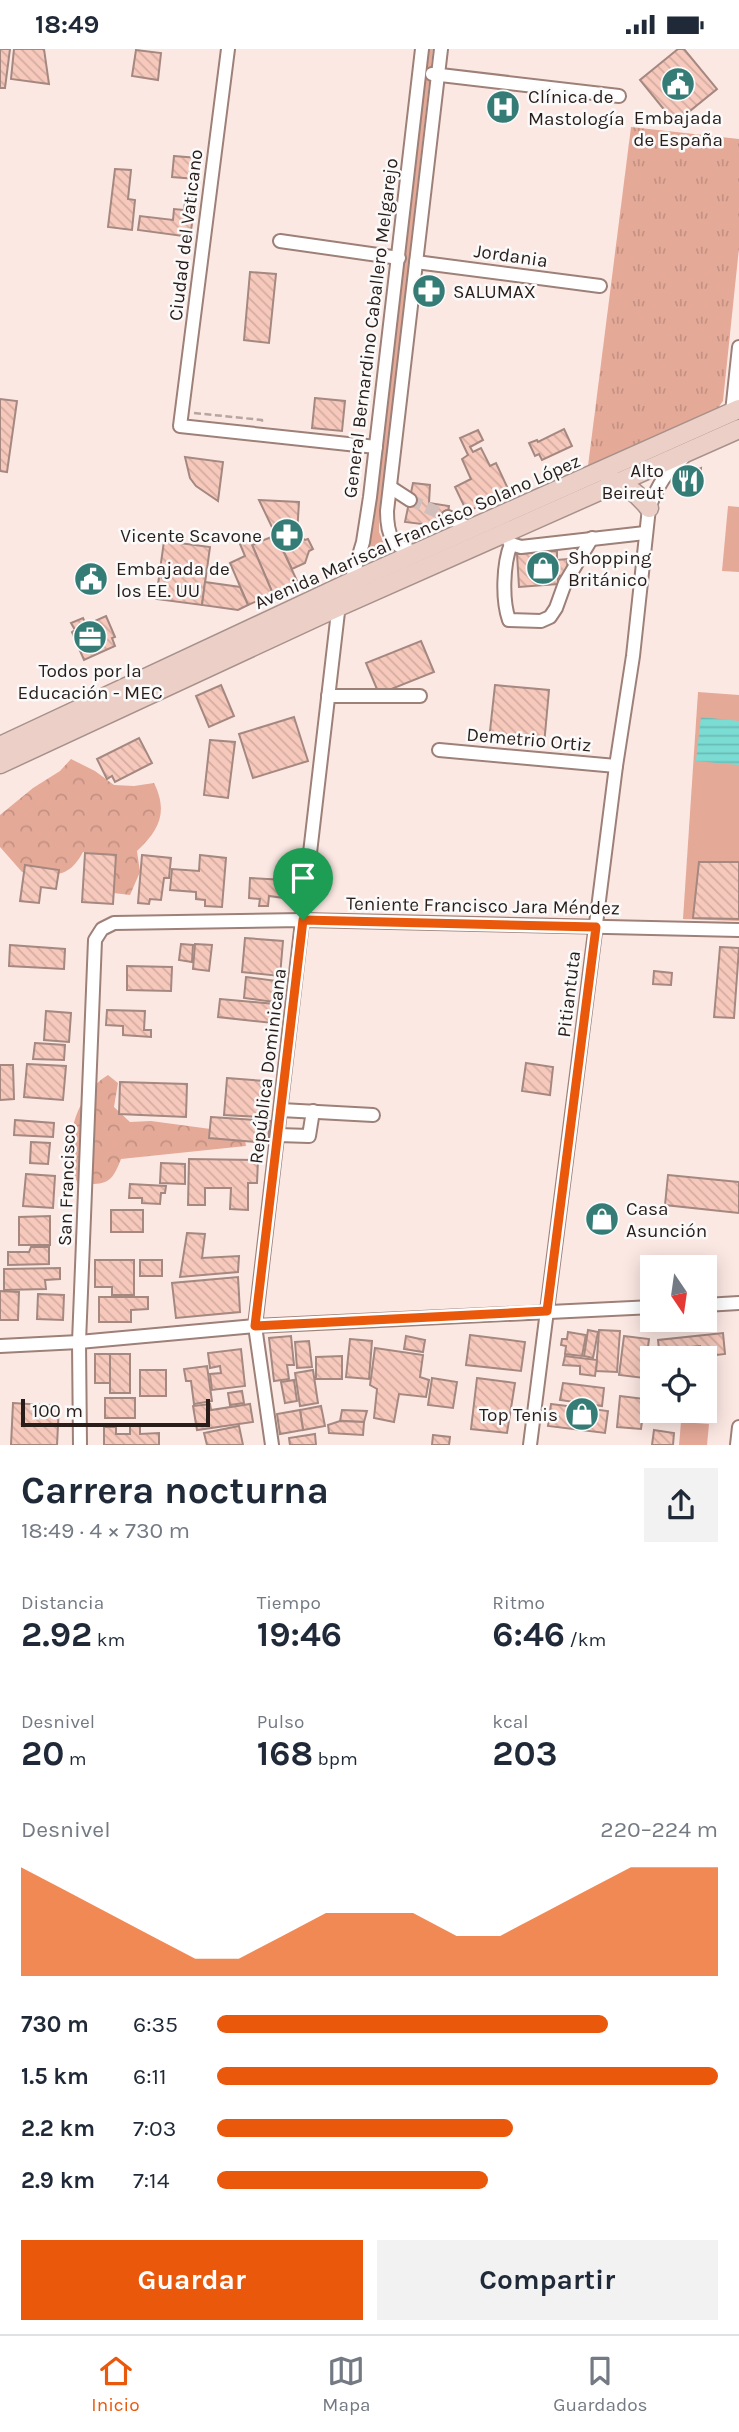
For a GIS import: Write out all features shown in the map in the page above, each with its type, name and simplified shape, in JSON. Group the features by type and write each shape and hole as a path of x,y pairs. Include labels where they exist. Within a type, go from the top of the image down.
{"highway":[{"name":"Avenida Mariscal Francisco Solano López","path":"0,764 338,607 508,539 619,483 704,445 737,417"},
{"name":"Avenida Mariscal Francisco Solano López","path":"0,746 351,582 590,475 737,417"},
{"path":"590,475 619,483 649,508"}],"street":[{"name":"Ciudad del Vaticano","path":"228,49 180,426 263,429"},
{"name":"General Bernardino Caballero Melgarejo","path":"338,607 351,582 363,542 422,49"},
{"name":"General Bernardino Caballero Melgarejo","path":"419,552 407,551 397,545 389,534 387,511 441,49"},
{"path":"420,72 619,96"},
{"path":"280,241 399,258"},
{"name":"Jordania","path":"416,262 600,286"},
{"path":"737,417 739,347"},
{"path":"379,410 399,412"},
{"path":"263,429 376,447"},
{"name":"Pitiantuta","path":"530,1445 616,766 633,656 649,508 655,492 668,472 678,461 704,445"},
{"path":"390,487 410,500"},
{"path":"448,517 471,529"},
{"path":"592,538 565,583 550,617 541,621 509,620 506,586 508,539 521,547 592,538 645,533"},
{"name":"República Dominicana","path":"272,1445 255,1326 338,607"},
{"path":"328,696 419,696"},
{"name":"Demetrio Ortiz","path":"439,750 616,766"},
{"name":"Teniente Francisco Jara Méndez","path":"102,929 114,923 303,920 739,930"},
{"name":"San Francisco","path":"80,1445 79,1342 95,940 102,929"},
{"path":"281,1109 373,1115"},
{"path":"278,1135 309,1136 313,1111"},
{"path":"718,1304 739,1303"},
{"path":"0,1346 79,1342 255,1326 640,1307"},
{"path":"737,1445 739,1427"}],"path":[{"path":"193,411 194,414 262,420 263,429"}],"green space":[{"path":"429,49 433,49 379,522 379,532 385,546 380,555 371,559 368,553 374,521"},
{"path":"631,127 739,139 739,248 723,401 718,408 588,466"},
{"path":"728,506 739,507 739,572 722,571"},
{"path":"698,692 739,695 739,921 683,919"},
{"path":"71,759 95,771 114,785 154,783 161,811 156,828 137,851 140,872 130,895 105,892 115,868 103,854 83,852 77,862 64,872 42,874 22,872 0,847 0,815 33,788 60,771"},
{"path":"108,1075 118,1083 114,1107 130,1122 151,1121 244,1134 246,1146 121,1159 114,1174 106,1182 78,1184 71,1155 73,1124 86,1096"},
{"path":"681,1423 709,1424 707,1445 679,1445"}],"water":[{"path":"701,717 739,721 739,765 696,761"}],"building":[{"path":"0,49 10,49 5,88 0,88"},
{"path":"14,49 44,49 49,84 11,79"},
{"name":"Embajada de España","path":"678,49 684,49 717,89 675,123 640,80"},
{"path":"136,50 161,53 158,80 132,76"},
{"path":"174,156 198,158 196,179 172,177"},
{"path":"115,169 131,170 128,199 135,200 132,230 108,227"},
{"path":"186,195 196,197 190,237 138,230 140,216 173,220 174,209 184,210"},
{"path":"250,272 276,274 269,343 244,340"},
{"path":"315,398 345,401 342,431 312,428"},
{"path":"0,399 17,401 7,472 0,471"},
{"path":"564,429 572,446 542,460 539,454 535,456 529,443 538,442"},
{"path":"478,430 483,440 470,447 473,452 481,448 490,466 496,463 509,491 467,512 455,487 471,479 462,459 468,455 460,438"},
{"path":"185,457 223,462 218,501 196,486 190,478"},
{"name":"Alto Beireut","path":"701,468 700,488 675,486 676,474 686,475"},
{"path":"413,483 430,485 429,503 449,506 446,527 405,522"},
{"name":"Vicente Scavone","path":"259,500 299,502 297,534 305,540 308,539 313,549 309,551 305,563 292,569"},
{"path":"276,535 298,583 273,594 252,545"},
{"path":"250,540 273,594 248,605 230,563 245,556 240,544"},
{"path":"164,541 210,547 202,605 156,599"},
{"name":"Shopping Británico","path":"557,551 557,560 567,559 568,575 558,576 558,584 519,587 517,554"},
{"path":"205,582 240,587 248,605 238,610 202,605"},
{"path":"106,616 115,637 112,638 115,646 84,660 71,623 83,618 86,625"},
{"path":"421,641 434,672 379,694 366,663"},
{"path":"221,685 234,716 209,727 196,696"},
{"path":"495,685 549,690 544,745 489,740"},
{"path":"294,717 308,761 253,778 239,734"},
{"path":"139,738 152,763 115,782 112,776 107,779 97,759"},
{"path":"210,740 235,742 228,798 204,795"},
{"path":"85,853 116,855 113,904 82,902"},
{"path":"142,855 171,858 169,878 164,878 161,900 150,899 149,904 138,903"},
{"path":"200,855 226,858 222,907 205,906 205,900 196,899 196,892 170,890 172,869 199,871"},
{"path":"699,862 739,862 739,919 693,918"},
{"path":"25,865 59,870 56,889 41,887 39,903 20,901"},
{"path":"250,878 285,880 284,898 269,896 268,906 259,906 260,899 249,898"},
{"path":"245,938 283,941 280,976 242,972"},
{"path":"181,944 193,945 192,962 179,960"},
{"path":"195,944 212,945 209,971 193,969"},
{"path":"10,945 65,949 64,969 9,966"},
{"path":"720,947 739,948 734,1018 714,1017"},
{"path":"127,966 172,967 171,991 127,990"},
{"path":"654,971 672,973 671,985 653,984"},
{"path":"246,977 277,981 274,1002 244,998"},
{"path":"220,999 275,1004 273,1023 218,1017"},
{"path":"107,1010 145,1011 144,1030 151,1030 151,1037 123,1035 123,1026 106,1025"},
{"path":"46,1011 71,1013 69,1042 44,1040"},
{"path":"35,1043 65,1045 64,1060 33,1059"},
{"path":"526,1063 553,1067 550,1095 522,1091"},
{"path":"27,1064 66,1066 63,1100 24,1097"},
{"path":"0,1065 13,1065 14,1099 0,1100"},
{"path":"227,1078 265,1081 262,1117 224,1115"},
{"path":"120,1082 187,1084 186,1117 119,1114"},
{"path":"211,1117 270,1121 268,1143 209,1138"},
{"path":"15,1120 54,1123 53,1137 14,1135"},
{"path":"31,1142 50,1143 48,1164 30,1163"},
{"path":"189,1159 258,1160 257,1183 248,1183 248,1210 230,1209 231,1188 205,1188 205,1205 188,1205"},
{"path":"161,1163 185,1164 185,1184 160,1183"},
{"path":"26,1174 55,1176 53,1208 23,1206"},
{"path":"668,1175 739,1182 739,1213 665,1205"},
{"path":"130,1184 166,1186 165,1193 161,1193 160,1204 142,1203 142,1198 129,1198"},
{"path":"111,1210 143,1210 143,1232 111,1232"},
{"path":"50,1216 50,1245 19,1245 19,1217"},
{"path":"187,1233 205,1234 202,1258 239,1256 238,1272 180,1277"},
{"path":"31,1247 49,1247 49,1264 8,1265 8,1252 29,1252"},
{"path":"95,1260 134,1260 134,1295 112,1295 112,1287 95,1287"},
{"path":"140,1260 162,1260 162,1276 140,1276"},
{"path":"60,1268 60,1279 45,1280 46,1289 4,1290 4,1269"},
{"path":"238,1277 240,1312 176,1318 172,1283"},
{"path":"0,1291 19,1292 18,1320 0,1320"},
{"path":"38,1294 64,1295 63,1320 37,1319"},
{"path":"99,1297 148,1297 148,1309 131,1310 131,1322 99,1322"},
{"path":"588,1330 598,1332 593,1358 584,1356"},
{"path":"599,1330 620,1331 617,1372 596,1371"},
{"path":"568,1332 586,1335 582,1356 565,1354 566,1346 561,1345 562,1339 567,1339"},
{"path":"723,1333 725,1354 717,1355 717,1346 659,1346 658,1340"},
{"path":"470,1335 525,1342 521,1371 466,1365"},
{"path":"291,1336 294,1365 287,1365 289,1379 274,1381 269,1338"},
{"path":"406,1336 425,1340 423,1352 404,1349"},
{"path":"624,1336 649,1339 648,1346 640,1346 640,1378 619,1375"},
{"path":"350,1339 372,1341 369,1379 346,1377"},
{"path":"309,1341 312,1367 297,1368 295,1342"},
{"path":"375,1348 423,1355 420,1377 429,1380 426,1397 399,1394 394,1422 374,1418 377,1389 370,1385"},
{"path":"241,1349 245,1386 212,1390 210,1374 221,1373 220,1366 210,1368 208,1353"},
{"path":"95,1354 110,1354 110,1383 95,1383"},
{"path":"110,1354 130,1354 130,1393 110,1393"},
{"path":"342,1356 342,1379 316,1379 316,1357"},
{"path":"565,1356 597,1360 595,1376 580,1374 580,1366 563,1365"},
{"path":"207,1366 212,1401 194,1404 191,1381 186,1381 184,1369"},
{"path":"140,1370 166,1370 166,1396 140,1396"},
{"path":"313,1370 318,1403 300,1406 295,1373"},
{"path":"432,1378 457,1382 453,1408 428,1405"},
{"path":"477,1378 515,1383 507,1433 471,1429"},
{"path":"294,1380 297,1401 285,1403 281,1382"},
{"path":"563,1383 604,1388 602,1406 560,1400"},
{"path":"242,1391 244,1403 230,1405 228,1393"},
{"path":"620,1396 640,1398 641,1429 617,1427"},
{"path":"105,1398 135,1398 135,1418 105,1418"},
{"path":"13,1403 59,1406 57,1445 11,1445"},
{"path":"210,1404 211,1410 250,1404 253,1422 197,1430 193,1406"},
{"path":"551,1404 608,1411 605,1433 548,1426"},
{"path":"321,1406 325,1426 303,1430 300,1410"},
{"path":"300,1410 303,1430 280,1434 277,1414"},
{"path":"342,1410 367,1411 364,1422 340,1421"},
{"path":"340,1421 364,1422 363,1435 329,1433 328,1425"},
{"path":"130,1426 140,1426 140,1434 159,1433 159,1445 104,1445 104,1427 116,1427 116,1434 130,1434"},
{"path":"239,1426 243,1445 207,1445 204,1433"},
{"path":"654,1430 674,1433 673,1445 652,1445"},
{"path":"315,1434 316,1445 290,1445 289,1438"},
{"path":"433,1435 450,1437 449,1445 432,1445"}],"tunnel":[{"path":"410,500 448,517"}],"place":[{"name":"Embajada de España","path":"678,84"},
{"name":"Clínica de Mastología","path":"503,107"},
{"name":"SALUMAX","path":"429,291"},
{"name":"Alto Beireut","path":"688,481"},
{"name":"Vicente Scavone","path":"287,535"},
{"name":"Shopping Británico","path":"543,568"},
{"name":"Embajada de los EE. UU","path":"91,579"},
{"name":"Todos por la Educación - MEC","path":"90,637"},
{"name":"Casa Asunción","path":"602,1219"},
{"name":"Top Tenis","path":"582,1414"}],"route":[{"path":"303,920 596,927 547,1311 255,1326 303,920"}]}
